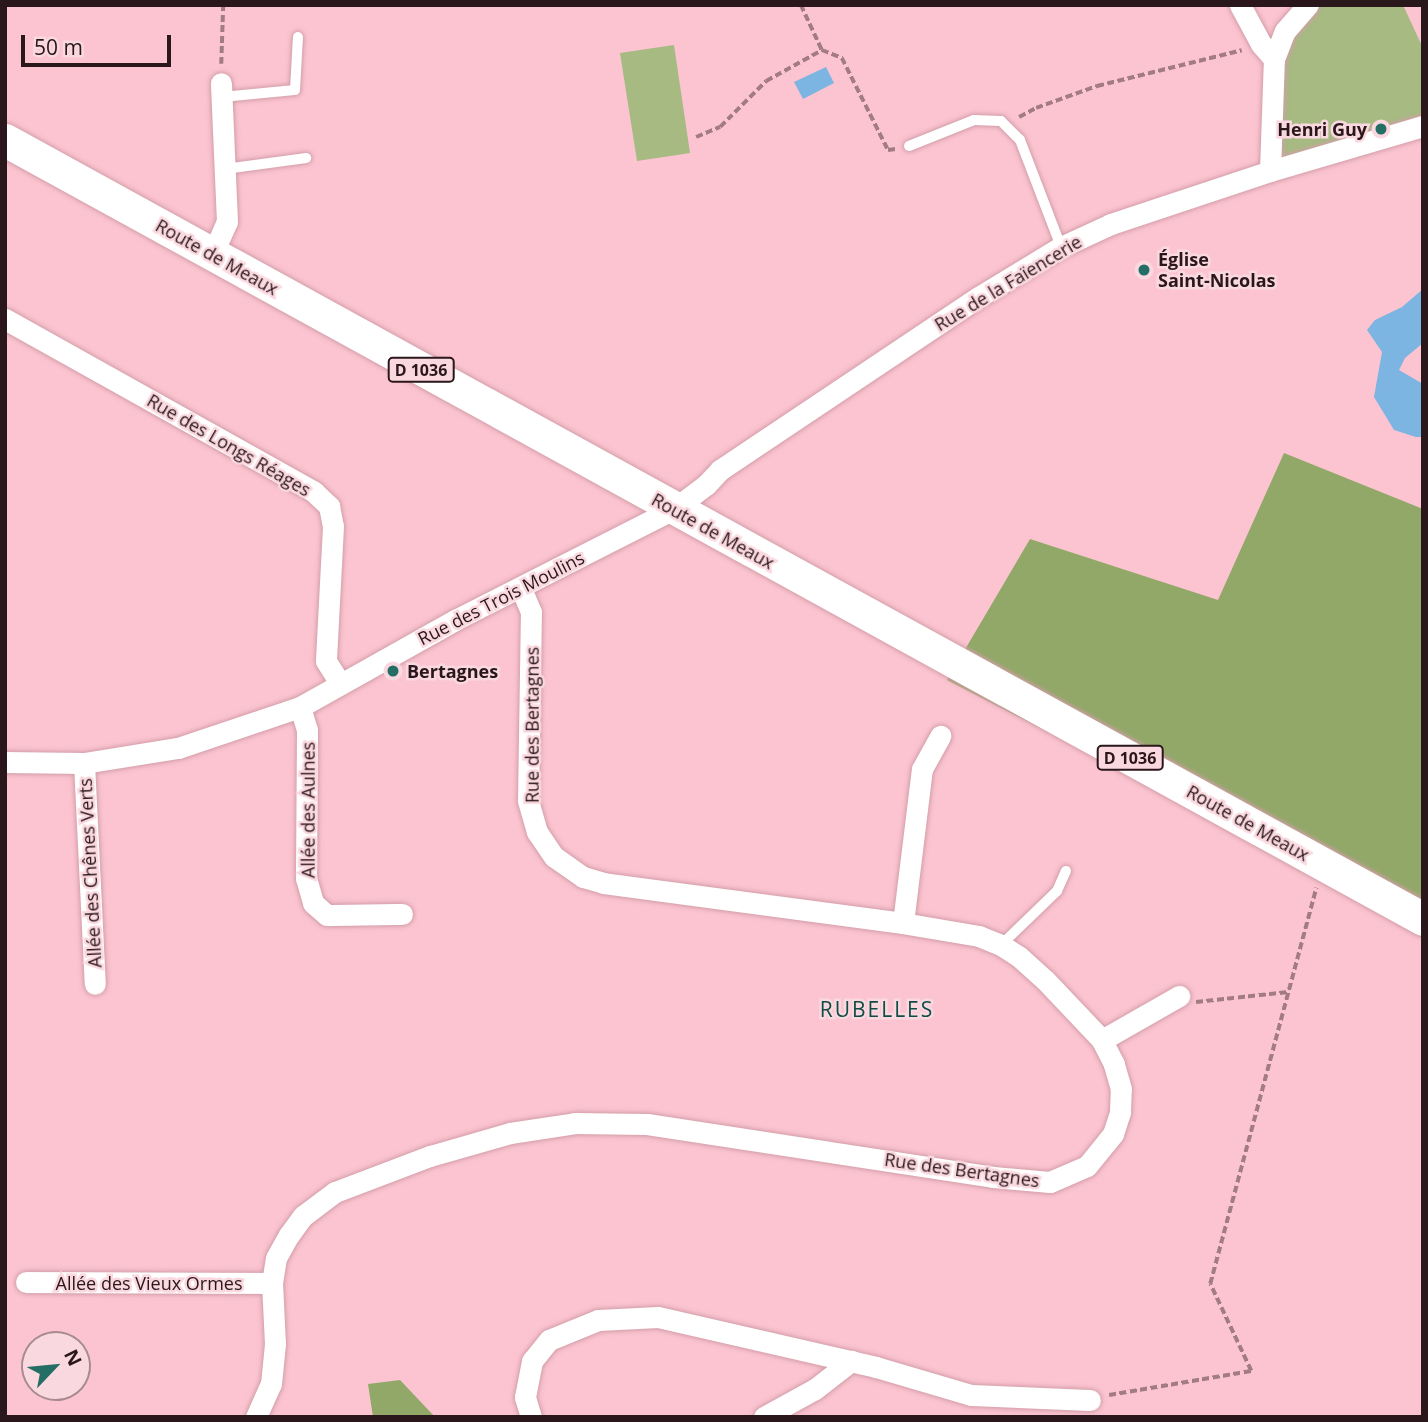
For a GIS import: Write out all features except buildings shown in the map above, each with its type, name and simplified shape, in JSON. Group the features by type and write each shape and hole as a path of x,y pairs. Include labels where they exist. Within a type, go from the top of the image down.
{"main road":[{"name":"Route de Meaux","path":"5,140 1423,919"}],"street":[{"path":"1240,5 1268,51 1270,171"},
{"path":"1268,51 1308,5"},
{"path":"212,256 227,222 221,90"},
{"name":"Rue de la Faïencerie","path":"674,509 706,485 720,470 978,298 1061,247 1111,224 1270,171 1423,126"},
{"name":"Rue des Longs Réages","path":"5,320 314,492 329,506 333,526 326,661 340,683"},
{"name":"Rue des Trois Moulins","path":"5,762 84,763 178,748 300,707 455,620 521,589 674,509"},
{"name":"Rue des Bertagnes","path":"256,1417 271,1384 275,1344 272,1283 276,1258 289,1235 303,1216 335,1192 430,1156 510,1133 575,1123 647,1124 993,1177 1050,1182 1087,1167 1113,1134 1120,1112 1122,1089 1102,1040 1045,980 1001,945 979,936 903,923 604,883 583,877 554,857 537,832 528,800 531,612 521,589"},
{"name":"Allée des Aulnes","path":"300,707 307,730 306,878 313,903 327,915 402,914"},
{"path":"903,923 922,769 940,736"},
{"name":"Allée des Chênes Verts","path":"84,763 95,984"},
{"path":"1102,1040 1179,996"},
{"name":"Allée des Vieux Ormes","path":"26,1282 272,1283"},
{"path":"531,1417 526,1397 532,1361 549,1340 598,1320 658,1317 850,1361 971,1395 1090,1400"},
{"path":"764,1417 816,1389 850,1361"},
{"path":"971,1395 973,1417"}],"lane":[{"path":"221,90 295,90 298,37"},
{"path":"909,146 974,120 1001,121 1020,140 1061,247"},
{"path":"225,169 306,158"},
{"path":"1001,945 1057,891 1066,872"}],"path":[{"path":"221,90 223,5"},
{"path":"802,5 822,50 842,58 888,150 909,146"},
{"path":"696,136 720,127 766,81 822,50"},
{"path":"1005,125 1036,108 1097,86 1222,57 1268,51"},
{"path":"1090,1400 1121,1392 1251,1371 1210,1284 1322,864"},
{"path":"1179,996 1197,1002 1288,992"}],"green space":[{"path":"1317,5 1403,5 1423,48 1423,115 1278,160 1284,61 1297,28"},
{"path":"674,45 690,153 637,161 620,53"},
{"path":"1284,453 1423,509 1423,938 1195,808 947,680 1030,539 1218,600"},
{"path":"400,1380 435,1417 373,1417 368,1384"}],"water":[{"path":"826,67 834,83 803,99 794,82"},
{"path":"1423,289 1423,343 1405,358 1399,370 1423,384 1423,437 1416,437 1394,430 1374,397 1382,352 1367,330 1375,320 1402,307"}],"place":[{"name":"Henri Guy","path":"1381,129"},
{"name":"Église Saint-Nicolas","path":"1144,270"},
{"name":"Bertagnes","path":"393,671"}],"district":[{"name":"RUBELLES","path":"877,1009"}]}
